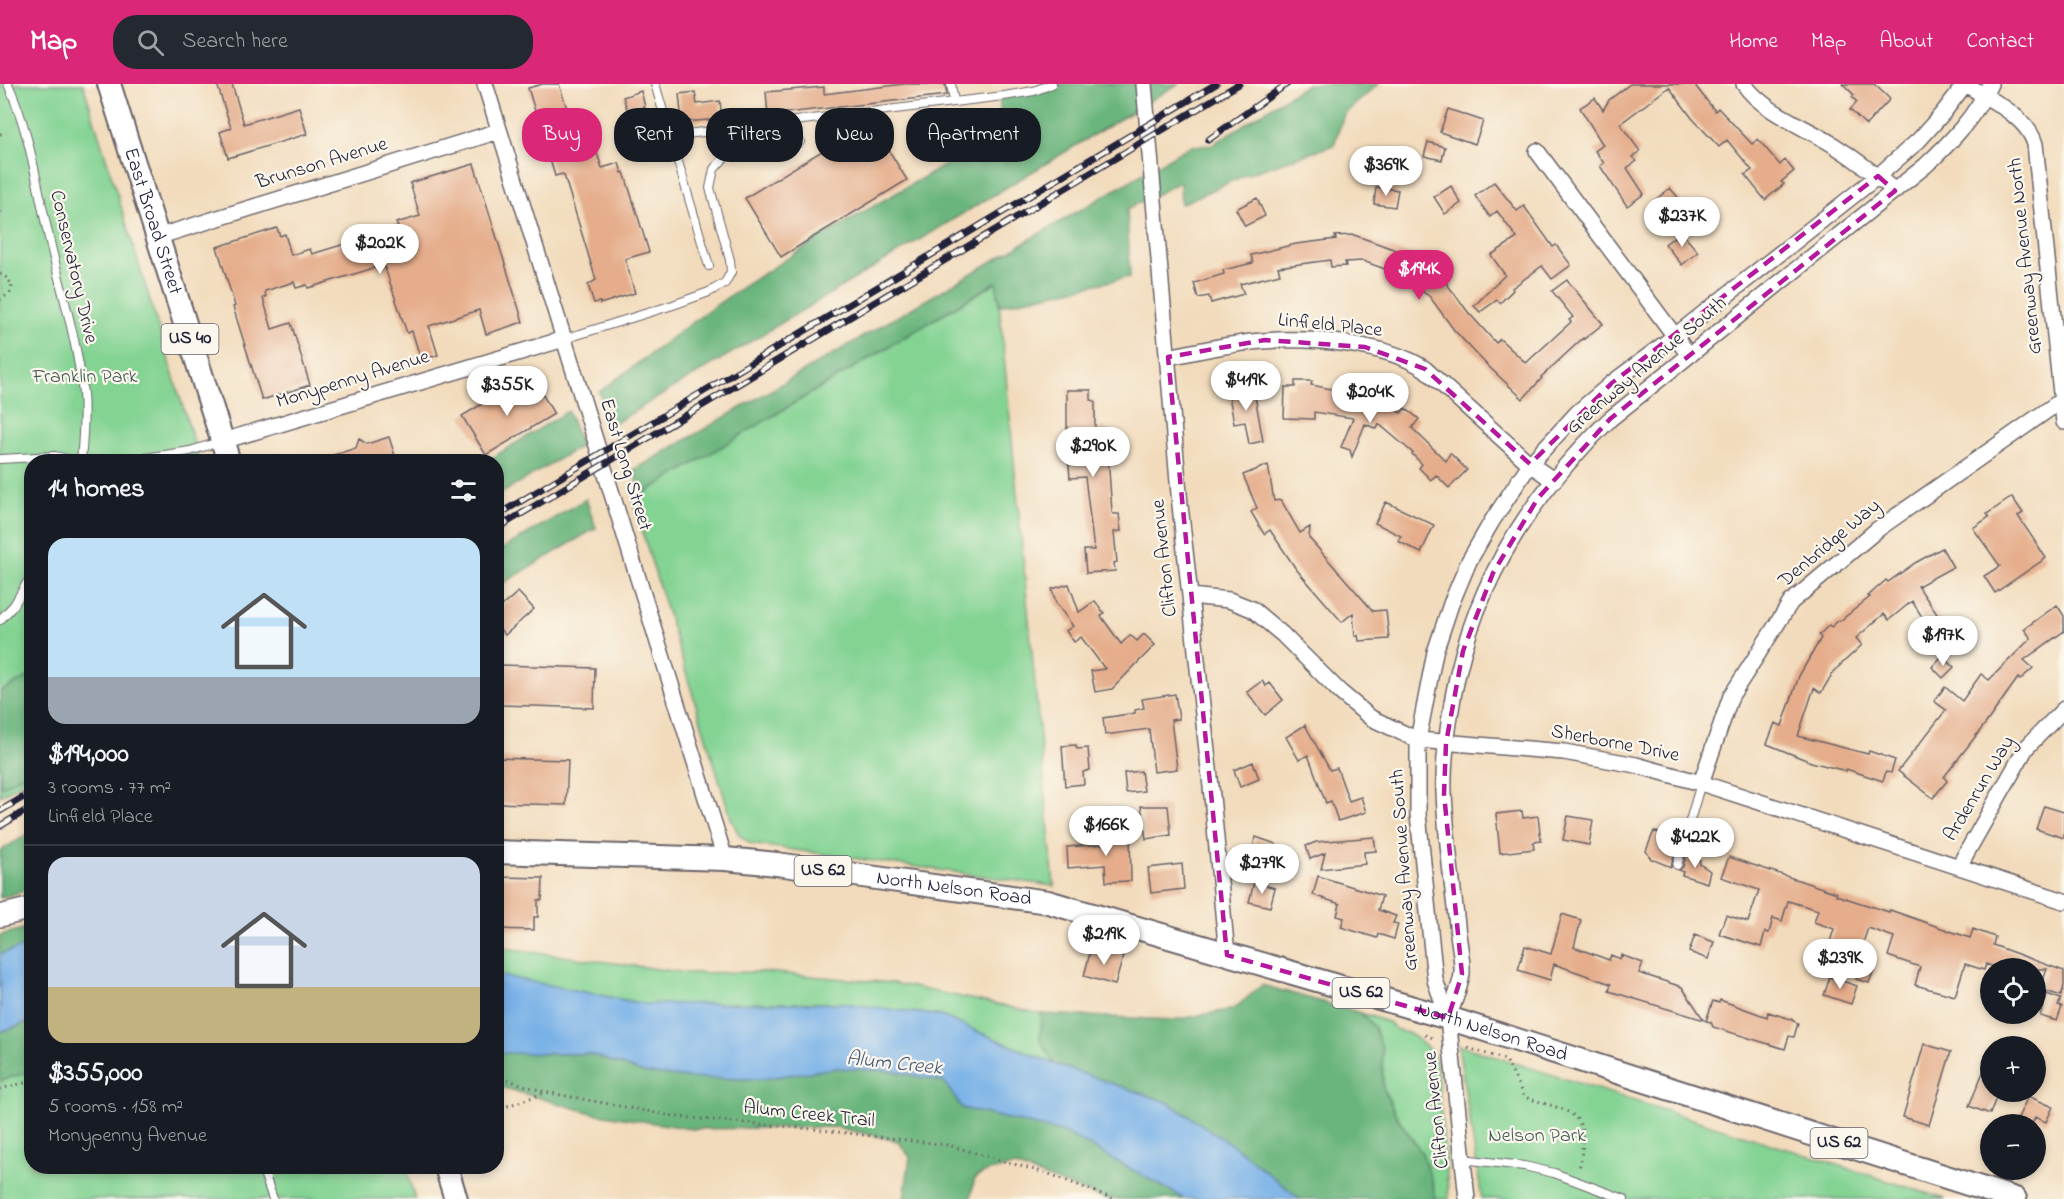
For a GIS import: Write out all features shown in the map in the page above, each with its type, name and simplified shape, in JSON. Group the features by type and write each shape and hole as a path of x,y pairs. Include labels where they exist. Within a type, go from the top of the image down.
{"main road":[{"name":"East Broad Street","path":"110,84 226,451"},
{"name":"North Nelson Road","path":"504,852 725,859 777,864 1048,902 1448,1018 2015,1199"},
{"path":"0,916 24,910"},
{"path":"448,1174 456,1199"}],"street":[{"name":"East Long Street","path":"485,84 725,859"},
{"name":"Clifton Avenue","path":"1144,84 1180,505 1227,955"},
{"path":"1744,84 1757,99 1830,143 1878,176 1895,191"},
{"name":"Greenway Avenue South","path":"1448,1018 1435,980 1418,814 1418,740 1435,652 1451,604 1481,541 1530,464 1586,406 1644,357 1675,336 1878,176 1918,140 1965,84"},
{"name":"Greenway Avenue North","path":"1965,84 1987,90 2033,136 2064,422"},
{"name":"Greenway Avenue South","path":"1448,1018 1462,974 1444,794 1446,743 1454,688 1462,651 1474,613 1514,536 1552,480 1610,419 1895,191 1953,138 1987,90"},
{"name":"Brunson Avenue","path":"157,237 499,131"},
{"path":"1537,151 1689,355"},
{"name":"Monypenny Avenue","path":"226,451 564,339"},
{"name":"Linfield Place","path":"1168,357 1265,340 1333,343 1389,352 1414,361 1425,369 1530,464 1552,480"},
{"name":"Denbridge Way","path":"1701,783 1731,696 1791,602 1878,529 2062,400"},
{"name":"Sherborne Drive","path":"1190,596 1228,600 1252,609 1282,634 1340,692 1371,718 1418,740 1564,752 1636,765 1701,783 2064,901"},
{"name":"Ardenrun Way","path":"1959,866 2026,748 2064,709"},
{"name":"Clifton Avenue","path":"1448,1018 1467,1199"}],"lane":[{"name":"Conservatory Drive","path":"8,84 19,107 28,139 53,257 76,345 83,395 84,426 81,454"},
{"path":"655,84 662,108"},
{"path":"951,84 954,102"},
{"path":"803,120 1034,92 1052,84"},
{"path":"678,162 709,266"},
{"path":"564,339 673,305 709,292 725,283 731,272 730,260 710,188 714,169 720,162"},
{"path":"171,454 190,451 226,451"},
{"path":"0,459 24,458"},
{"path":"0,620 14,605 24,588"},
{"path":"1677,865 1701,783"},
{"path":"1462,1159 1524,1166 1554,1173 1624,1199"},
{"path":"264,1174 273,1199"}],"path":[{"path":"0,134 6,133"},
{"path":"0,274 12,285 11,292 0,300"},
{"path":"1418,1030 1432,1043"},
{"path":"1425,1035 1506,1060 1524,1097 1572,1113 1580,1121 1582,1131 1582,1153 1576,1181"},
{"name":"Alum Creek Trail","path":"504,1079 545,1092 678,1117 813,1129 948,1145 1052,1175 1114,1199"},
{"path":"0,1089 24,1083"},
{"path":"504,1107 545,1092"}],"highlighted area":[{"path":"1878,176 1895,191 1610,419 1538,498 1493,573 1463,651 1446,743 1444,794 1462,974 1448,1018 1227,955 1168,357 1265,340 1365,347 1425,369 1530,464 1612,383"}],"green space":[{"name":"Franklin Park","path":"0,84 83,84 198,454 24,454 24,781 0,796"},
{"path":"1059,84 1178,84 612,425 599,392 712,308 863,212 951,162 1041,162 1041,108 1000,108 999,97 1050,88"},
{"path":"1307,84 1379,84 1344,114 1334,145 1245,175 1181,204 1180,182 1127,209 1130,277 1000,305 996,282 641,495 634,470 1190,146 1212,145"},
{"path":"997,282 1054,886 751,844 739,835 731,818 633,502 641,495"},
{"path":"568,411 581,446 504,492 504,454 498,454"},
{"path":"586,499 596,528 504,583 504,548"},
{"path":"24,679 24,774 0,788 0,692"},
{"path":"24,836 24,891 0,898 0,851"},
{"path":"24,929 24,1174 407,1174 415,1199 0,1199 0,935"},
{"path":"24,929 24,947 0,954 0,935"},
{"path":"504,948 687,973 763,972 893,983 1042,1014 1040,1039 1054,1064 941,1016 842,1003 645,1004 504,976"},
{"path":"1262,985 1361,1013 1374,1027 1382,1048 1383,1088 1397,1117 1422,1153 1433,1185 1435,1199 1300,1199 1234,1146 1167,1102 1054,1064 1040,1039 1042,1014 1173,1020 1234,1009"},
{"path":"1361,1013 1390,1023 1396,1030 1411,1034 1432,1052 1436,1062 1449,1199 1435,1199 1433,1185 1422,1153 1397,1117 1383,1088 1382,1048 1374,1027"},
{"path":"24,1023 24,1073 0,1081 0,1032"},
{"name":"Nelson Park","path":"1458,1045 1945,1199 1482,1199"},
{"path":"504,1053 590,1054 644,1073 689,1078 761,1079 836,1068 894,1071 944,1082 963,1108 1066,1133 1185,1199 1105,1199 1015,1166 988,1171 975,1178 970,1199 904,1199 910,1157 898,1141 835,1127 692,1129 592,1113 504,1088"}],"water":[{"path":"24,947 24,1023 0,1032 0,954"},
{"name":"Alum Creek","path":"504,976 645,1004 842,1003 941,1016 1054,1064 1167,1102 1234,1146 1300,1199 1185,1199 1066,1133 962,1108 944,1082 894,1071 836,1068 761,1079 689,1078 644,1073 590,1054 504,1053"}],"building":[{"path":"217,84 232,84 244,124 299,107 307,134 228,158 220,132 231,128"},
{"path":"543,84 559,84 567,108 534,108 528,88"},
{"path":"904,84 945,84 947,95 803,111 803,108 767,108 766,92 824,87 824,94"},
{"path":"1630,84 1694,84 1715,111 1718,108 1752,144 1758,139 1780,165 1785,160 1794,171 1781,182 1784,184 1765,200 1745,175 1752,170 1727,140 1719,147 1692,118 1669,87 1620,124 1640,151 1632,157 1637,161 1627,168 1644,194 1627,206 1600,166 1604,163 1595,151 1603,145 1580,108 1595,98 1603,110 1609,100"},
{"path":"1843,84 1874,84 1890,99 1866,125 1850,110 1857,102 1852,97 1854,95"},
{"path":"641,91 645,107 627,108 623,97"},
{"path":"695,92 697,104 720,101 721,108 706,108 706,120 694,121 694,108 680,108 679,94"},
{"path":"1448,109 1483,121 1475,144 1440,132"},
{"path":"1428,142 1445,147 1442,160 1424,156"},
{"path":"815,155 815,162 894,162 894,159 907,180 781,257 745,198"},
{"path":"551,162 600,162 602,168 619,163 622,173 624,172 649,252 625,259 635,293 600,304 600,302 594,303 588,285 596,280 564,175 555,176"},
{"path":"474,164 523,322 486,334 479,310 429,326 438,355 421,360 412,331 407,333 384,265 308,288 307,285 296,288 294,282 265,291 266,297 263,298 272,329 291,323 310,385 262,400 217,247 277,228 280,236 285,234 291,255 310,249 312,254 348,243 346,236 359,232 361,238 398,227 396,223 420,216 410,183"},
{"path":"1494,182 1517,211 1524,206 1553,247 1556,245 1571,265 1552,279 1542,266 1512,288 1513,290 1500,303 1497,300 1480,312 1474,306 1505,275 1491,255 1517,238 1497,211 1490,217 1475,196"},
{"path":"1451,186 1461,203 1445,214 1434,197"},
{"path":"1376,187 1398,190 1395,207 1374,204"},
{"path":"1670,188 1681,201 1665,215 1654,201"},
{"path":"1257,198 1265,216 1245,226 1236,209"},
{"path":"1681,232 1698,252 1682,265 1665,244"},
{"path":"1354,235 1413,256 1425,265 1429,260 1468,312 1496,343 1500,339 1526,363 1571,322 1569,320 1573,317 1552,291 1567,280 1603,324 1583,338 1541,377 1523,399 1454,330 1430,297 1396,273 1363,261 1345,262 1346,266 1331,267 1330,260 1278,267 1280,274 1240,284 1244,294 1211,303 1209,296 1198,298 1194,283 1224,274 1223,270 1253,263 1251,255 1296,244 1336,239 1335,236"},
{"path":"1295,381 1312,381 1311,385 1372,397 1401,413 1405,408 1419,419 1412,428 1446,461 1450,453 1467,470 1449,488 1436,475 1431,480 1419,468 1422,464 1413,453 1379,424 1377,429 1365,424 1352,457 1350,450 1341,447 1353,418 1314,412 1314,419 1284,418 1285,387 1295,387"},
{"path":"536,383 554,414 485,454 462,416 510,387 515,396"},
{"path":"1253,385 1263,441 1249,444 1245,422 1234,424 1228,389"},
{"path":"1067,390 1091,390 1091,400 1095,401 1095,429 1106,428 1112,512 1119,514 1121,531 1114,532 1117,562 1114,563 1115,571 1086,573 1084,550 1094,550 1085,477 1070,478 1067,443"},
{"path":"389,437 394,454 337,454 356,448 359,439 367,444"},
{"path":"1268,465 1274,501 1281,500 1300,533 1310,527 1309,538 1373,611 1386,610 1389,639 1359,641 1358,635 1355,636 1353,613 1342,622 1296,569 1270,530 1264,534 1251,512 1257,508 1243,475"},
{"path":"2012,497 2023,513 2018,516 2046,558 1995,593 1984,576 2000,566 1973,528 1989,517 1987,514"},
{"path":"1386,502 1434,525 1421,553 1398,541 1401,536 1375,523"},
{"path":"1942,548 1953,567 1918,586 1943,623 1931,631 1912,601 1889,620 1884,614 1856,638 1862,645 1834,671 1821,693 1814,688 1798,736 1868,754 1869,751 1895,760 1891,773 1886,772 1883,781 1846,769 1846,771 1811,762 1767,744 1775,723 1782,726 1799,676 1821,638 1819,635 1829,625 1831,627 1840,621 1870,597 1868,596 1886,580 1888,582"},
{"path":"1069,584 1079,612 1095,601 1104,613 1101,616 1121,644 1130,635 1137,641 1144,634 1155,645 1112,689 1095,692 1091,671 1105,669 1081,637 1074,642 1066,631 1073,626 1056,603 1052,589"},
{"path":"518,592 534,609 505,635 504,634 504,604"},
{"path":"2057,605 2064,616 2064,631 2024,660 2033,668 2020,680 2018,678 1944,777 1947,781 1933,798 1898,771 1946,710 1934,701 1945,687 1962,701 1981,674 1989,680 2031,638 2024,629"},
{"path":"1942,656 1954,667 1943,678 1932,667"},
{"path":"504,665 595,668 594,708 504,705"},
{"path":"1262,681 1266,686 1270,683 1283,700 1265,715 1247,692"},
{"path":"1175,694 1179,719 1171,720 1177,769 1154,772 1149,729 1105,735 1103,718 1135,713 1135,710 1144,708 1142,699"},
{"path":"1305,725 1330,770 1337,768 1349,801 1361,797 1366,812 1338,821 1331,801 1326,803 1308,755 1299,760 1286,737"},
{"path":"1076,745 1077,749 1088,748 1090,770 1083,772 1084,784 1065,786 1062,746"},
{"path":"504,758 568,760 566,805 504,803"},
{"path":"1253,762 1259,779 1240,787 1234,770"},
{"path":"1141,771 1144,791 1126,793 1124,773"},
{"path":"1141,806 1168,806 1171,835 1146,839"},
{"path":"2044,806 2064,812 2064,838 2036,829"},
{"path":"1522,811 1523,818 1538,816 1541,841 1533,842 1534,849 1500,853 1496,814"},
{"path":"1568,816 1593,820 1589,845 1563,840"},
{"path":"1654,831 1676,840 1671,867 1651,859 1646,851"},
{"path":"1130,832 1131,881 1106,882 1105,865 1068,868 1067,847 1105,844 1105,833"},
{"path":"1256,837 1276,844 1270,862 1250,856"},
{"path":"1374,837 1376,851 1364,852 1365,864 1321,869 1325,853 1310,859 1306,846 1316,842"},
{"path":"1687,852 1699,856 1700,864 1710,871 1707,883 1682,875 1683,872 1679,870 1683,867"},
{"path":"1729,857 1837,893 1836,895 1889,912 1890,910 1970,938 1973,929 1995,937 1993,945 2028,958 1980,958 1980,969 1965,964 1955,996 1915,985 1920,967 1888,956 1894,937 1868,928 1860,952 1830,942 1834,929 1814,922 1818,910 1788,901 1782,921 1773,918 1769,933 1765,932 1761,947 1719,934 1726,915 1748,922 1759,890 1721,877"},
{"path":"1182,864 1184,889 1151,893 1148,868"},
{"path":"1318,876 1382,896 1378,910 1396,916 1393,923 1398,924 1394,939 1378,934 1377,938 1341,927 1344,918 1337,916 1340,904 1313,895"},
{"path":"504,877 543,878 542,900 538,900 538,917 534,917 534,930 504,929"},
{"path":"1254,882 1275,888 1270,907 1249,902"},
{"path":"1562,914 1581,920 1574,947 1609,960 1611,955 1620,959 1621,955 1643,963 1639,973 1682,987 1704,1020 1609,991 1611,984 1554,964 1550,980 1518,970 1525,946 1551,954"},
{"path":"1695,935 1714,942 1708,959 1689,952"},
{"path":"1101,947 1119,952 1118,955 1123,957 1115,985 1084,976 1091,949 1100,951"},
{"path":"1862,963 1875,967 1869,983 1856,979"},
{"path":"2046,964 2064,971 2061,996 2046,991"},
{"path":"1830,977 1857,986 1851,1004 1824,995"},
{"path":"2047,994 2061,999 2058,1006 2062,1007 2057,1021 2046,1018"},
{"path":"1720,1000 1767,1017 1768,1012 1794,1020 1798,1023 1794,1037 1789,1036 1785,1049 1713,1027 1711,1022 1706,1021 1713,1001 1719,1003"},
{"path":"1924,1044 1951,1052 1929,1125 1903,1117"},
{"path":"1980,1080 1980,1102 1994,1102 1990,1114 1969,1106"},
{"path":"2025,1102 2042,1102 2053,1107 2046,1122 2046,1114 2020,1114"}],"railway":[{"path":"504,511 1216,84"},
{"path":"504,524 1239,84"},
{"path":"1208,140 1287,84"},
{"path":"0,811 24,797"},
{"path":"0,826 24,812"}]}
